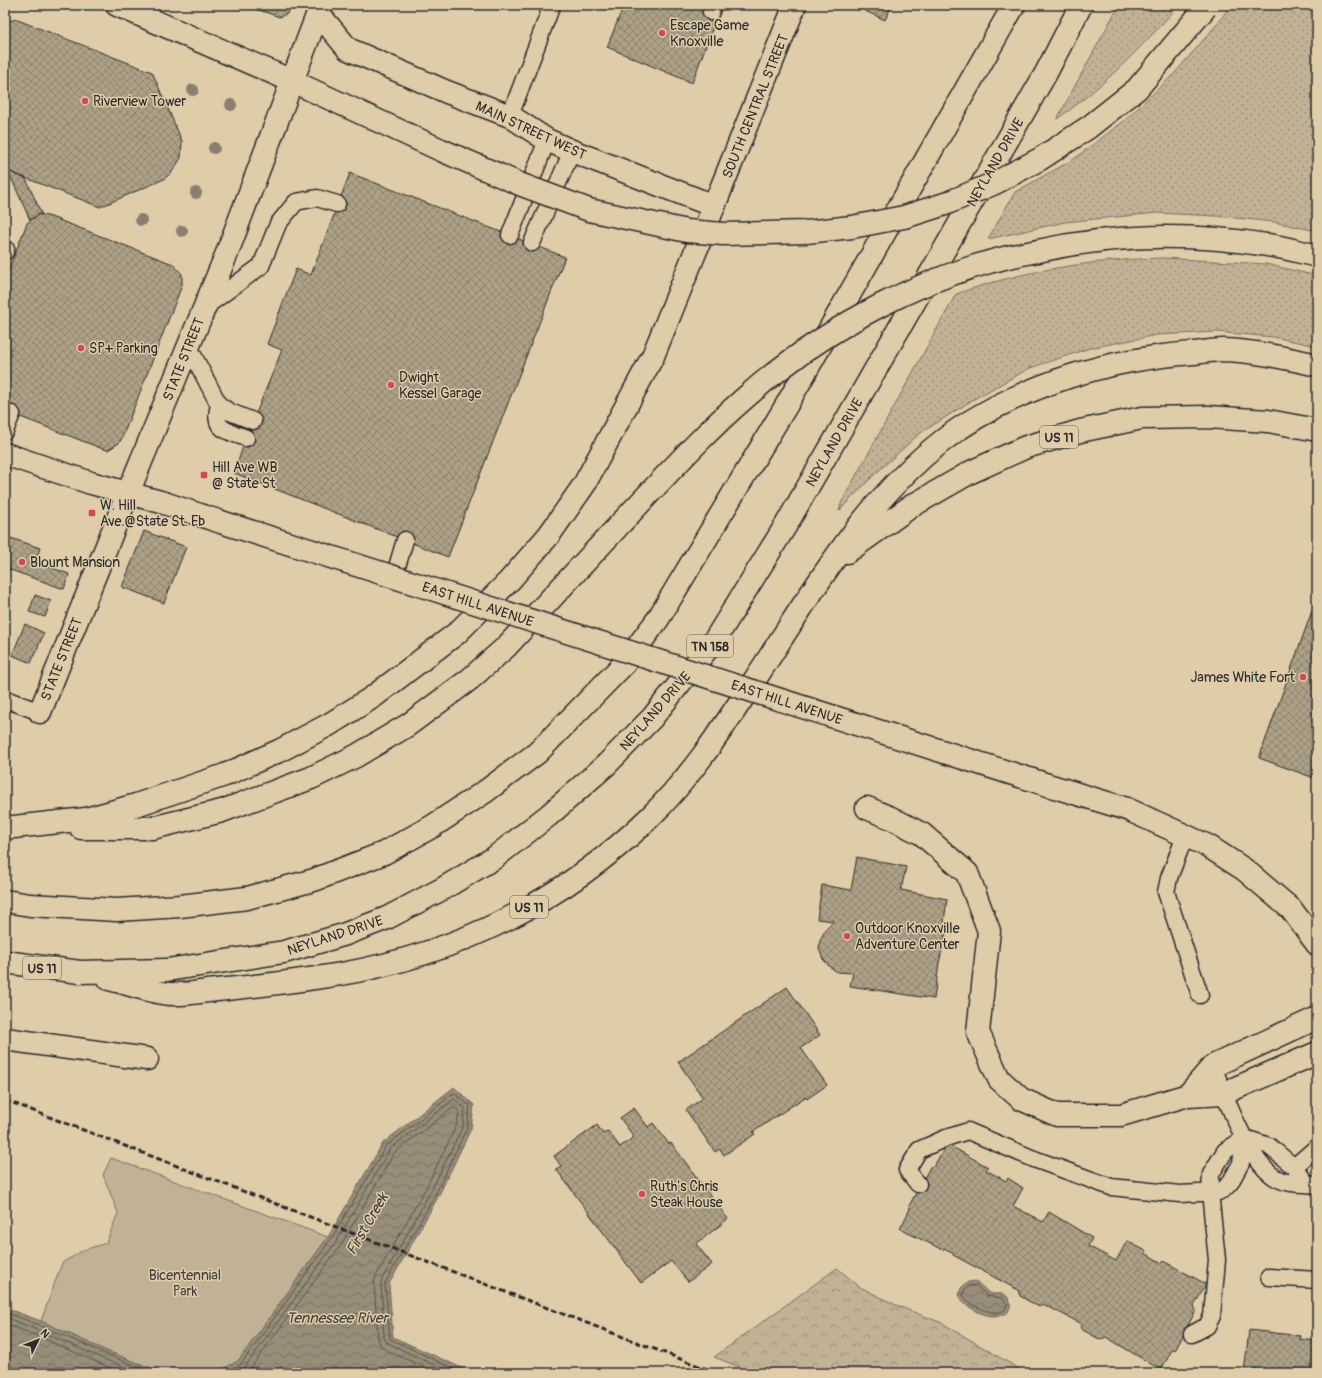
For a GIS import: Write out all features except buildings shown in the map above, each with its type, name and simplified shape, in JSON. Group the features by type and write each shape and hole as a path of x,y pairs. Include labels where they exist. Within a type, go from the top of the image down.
{"main road":[{"path":"117,5 147,10 292,81 441,150 522,185 589,210 687,231 723,234 806,232 852,227 904,217 945,204 995,183 1040,159 1089,127 1137,89 1206,6"},
{"name":"SOUTH CENTRAL STREET","path":"5,829 86,819 136,805 225,775 281,750 330,724 379,693 457,633 510,580 549,535 584,485 653,356 795,5"},
{"path":"5,901 30,905 117,910 180,906 248,898 314,880 384,853 421,833 486,791 537,753 625,663 658,619 786,406 1014,5"},
{"name":"NEYLAND DRIVE","path":"5,962 80,972 167,970 284,952 343,935 387,918 444,888 494,858 549,815 607,764 652,718 716,638 741,600 786,525 1038,87 1082,5"},
{"name":"MAIN STREET WEST","path":"320,9 348,49 447,92 510,116 546,140 714,206"},
{"name":"STATE STREET","path":"40,712 128,493 189,347 320,9"},
{"path":"5,829 152,828 222,811 279,791 337,766 408,726 470,679 506,648 622,522 746,397 815,344 897,297 948,276 1002,257 1099,241 1151,236 1267,245 1317,256"},
{"path":"833,562 865,517 900,478 942,441 985,412 1038,387 1100,366 1153,356 1222,350 1283,357 1317,365"},
{"name":"US 11","path":"80,972 172,994 294,982 377,968 454,944 497,925 541,901 606,857 652,815 692,770 736,709 833,562 910,507 971,472 1026,446 1080,431 1142,418 1208,417 1268,421 1317,430"},
{"name":"EAST HILL AVENUE","path":"5,454 91,483 222,522 1127,809 1208,846 1245,870 1291,909 1317,944"},
{"path":"867,808 891,818 922,834 967,873 989,931 978,1032 999,1079 1021,1099 1056,1115 1122,1115 1188,1094 1224,1093 1317,1053"},
{"path":"1188,1094 1213,1066 1317,1018"},
{"path":"5,1038 147,1059"}],"lane":[{"path":"510,116 552,5"},
{"path":"510,235 546,140"},
{"path":"532,243 572,151"},
{"path":"204,307 261,266 278,224 296,202 317,198 337,204"},
{"path":"189,347 219,405 230,412 252,421"},
{"path":"219,405 216,414 217,423 222,428 246,438"},
{"path":"5,431 12,414"},
{"path":"394,577 405,540"},
{"path":"5,699 40,712"},
{"path":"1185,836 1169,878 1166,892 1200,995"},
{"path":"1213,1066 1233,1117 1258,1161 1276,1179 1287,1183 1312,1184"},
{"path":"918,1184 907,1170 919,1150 946,1138 968,1131 1034,1159 1112,1187 1180,1194 1210,1192"},
{"path":"1245,1138 1269,1146 1312,1184"},
{"path":"1192,1334 1207,1326 1212,1316 1217,1260 1210,1192 1211,1174 1225,1151 1245,1138"},
{"path":"1294,1167 1317,1147"},
{"path":"1268,1277 1317,1280"}],"green space":[{"path":"1119,5 1179,5 1121,66 1090,94 1057,119"},
{"path":"1231,5 1317,5 1317,231 1274,222 1216,216 1157,213 1065,222 988,239 1015,192 1074,159 1124,121 1174,74 1218,23"},
{"path":"1163,258 1266,264 1317,276 1317,346 1273,337 1217,332 1157,335 1090,348 1030,368 974,399 919,434 873,476 839,511 841,503 956,294 1007,279 1058,268 1110,261"},
{"name":"Bicentennial Park","path":"111,1158 328,1237 238,1361 216,1373 164,1373 109,1352 41,1321 62,1263 84,1250 106,1243 118,1213 103,1175"},
{"path":"837,1268 860,1287 898,1306 942,1323 1026,1373 755,1373 714,1357"}],"water":[{"name":"Tennessee River","path":"454,1087 474,1105 471,1129 437,1199 389,1284 393,1337 473,1373 216,1373 238,1361 328,1237 383,1143"},
{"path":"976,1281 989,1293 1007,1296 1011,1304 1008,1312 996,1316 989,1315 968,1306 959,1296 961,1288 968,1282"},
{"path":"5,1308 41,1321 109,1352 164,1373 5,1373"}],"railway":[{"path":"5,1100 717,1373"}],"place":[{"name":"Escape Game Knoxville","path":"662,33"},
{"name":"Riverview Tower","path":"85,101"},
{"name":"SP+ Parking","path":"81,348"},
{"name":"Dwight Kessel Garage","path":"391,385"},
{"name":"Hill Ave WB @ State St","path":"204,475"},
{"name":"W. Hill Ave.@State St. Eb","path":"92,513"},
{"name":"Blount Mansion","path":"22,562"},
{"name":"James White Fort","path":"1303,677"},
{"name":"Outdoor Knoxville Adventure Center","path":"847,936"},
{"name":"Ruth's Chris Steak House","path":"642,1194"}],"water label":[{"name":"First Creek","path":"367,1224"}]}
